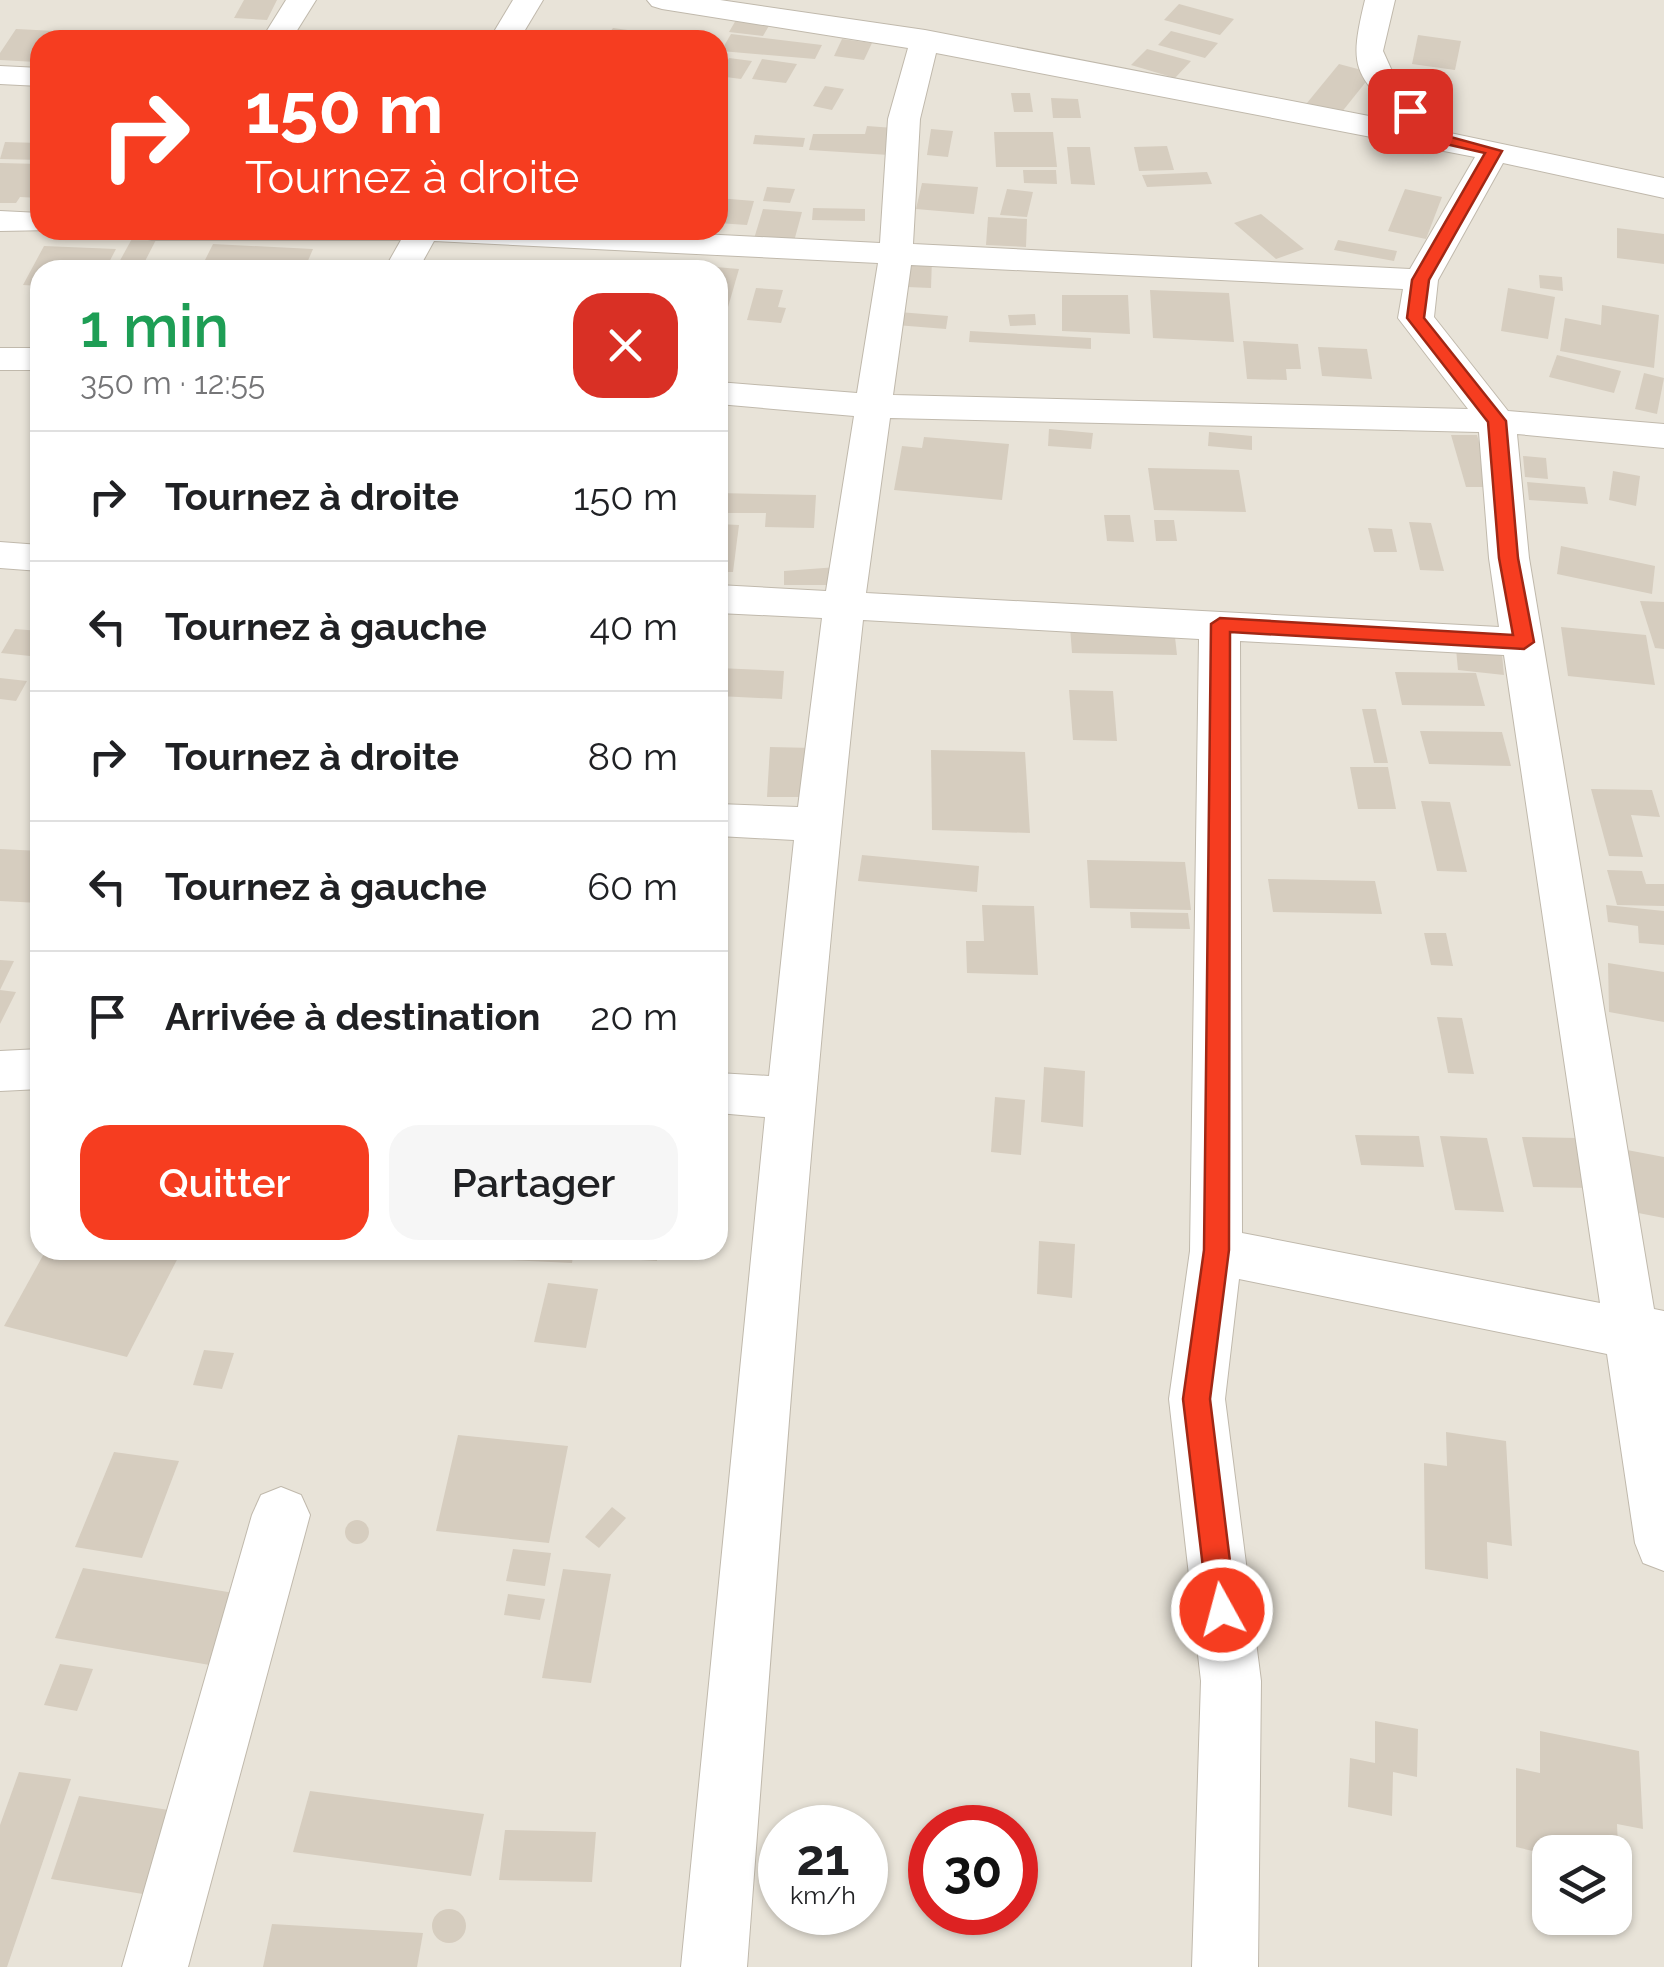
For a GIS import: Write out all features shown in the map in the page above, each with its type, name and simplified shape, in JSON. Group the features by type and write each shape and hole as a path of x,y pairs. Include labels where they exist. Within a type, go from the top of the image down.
{"street":[{"path":"282,30 301,0"},
{"path":"510,30 528,0"},
{"path":"662,0 926,40 1438,138 1664,188"},
{"path":"1380,0 1368,51 1382,84 1438,138"},
{"path":"714,1967 818,824 844,606 896,253 904,119 926,40"},
{"path":"0,75 30,76"},
{"path":"1494,151 1420,280 1416,318 1497,421 1509,558 1648,1334 1664,1543"},
{"path":"0,221 30,223"},
{"path":"628,240 1420,280"},
{"path":"0,359 30,360"},
{"path":"728,393 875,406 1497,421 1664,436"},
{"path":"0,555 30,557"},
{"path":"728,600 1524,642"},
{"path":"1220,624 1216,1250 1196,1399 1231,1681 1225,1967"},
{"path":"728,820 818,824"},
{"path":"0,1070 30,1069"},
{"path":"728,1093 792,1098"},
{"path":"1216,1250 1648,1334"},
{"path":"155,1967 281,1516"}],"shaded area":[{"path":"0,0 1664,0 1664,1967 0,1967"}],"building":[{"path":"244,0 277,0 267,20 234,18"},
{"path":"1179,4 1234,19 1220,35 1164,20"},
{"path":"736,20 770,24 763,36 729,32"},
{"path":"16,29 36,30 30,30 30,62 0,60 0,53"},
{"path":"1171,31 1218,43 1205,58 1158,45"},
{"path":"731,34 822,45 815,59 728,52"},
{"path":"1418,35 1461,41 1455,70 1412,64"},
{"path":"842,39 872,43 864,60 834,56"},
{"path":"1147,49 1191,61 1175,78 1131,65"},
{"path":"762,59 797,64 786,83 752,79"},
{"path":"728,60 752,61 741,79 728,77"},
{"path":"1339,64 1373,73 1341,113 1307,103"},
{"path":"825,86 844,89 832,110 813,106"},
{"path":"1011,93 1030,93 1033,112 1014,112"},
{"path":"1051,98 1078,99 1081,118 1053,118"},
{"path":"867,126 894,128 889,155 809,150 813,134 865,134"},
{"path":"931,129 953,131 948,157 927,155"},
{"path":"994,132 1053,132 1057,167 996,167"},
{"path":"755,135 805,138 803,147 753,144"},
{"path":"5,142 30,143 30,160 0,159"},
{"path":"1167,146 1174,170 1139,171 1134,147"},
{"path":"1067,147 1090,147 1095,185 1071,184"},
{"path":"0,163 30,164 30,198 0,203"},
{"path":"1023,170 1056,170 1057,184 1024,183"},
{"path":"1207,172 1212,184 1147,187 1142,175"},
{"path":"922,183 978,187 974,214 916,209"},
{"path":"767,187 795,189 790,203 763,201"},
{"path":"1007,189 1033,192 1027,217 1000,215"},
{"path":"1405,189 1442,197 1426,239 1388,231"},
{"path":"728,199 754,201 747,225 728,224"},
{"path":"813,208 865,209 865,221 812,220"},
{"path":"763,209 802,212 793,245 753,242"},
{"path":"1261,214 1304,249 1276,259 1234,223"},
{"path":"988,217 1027,219 1026,247 986,245"},
{"path":"1617,228 1664,234 1664,264 1617,258"},
{"path":"131,240 156,240 146,260 120,260"},
{"path":"1338,240 1397,251 1394,261 1334,250"},
{"path":"213,244 313,249 308,260 205,260"},
{"path":"44,246 116,249 110,260 36,260"},
{"path":"908,259 932,259 931,288 907,287"},
{"path":"728,268 739,269 728,307"},
{"path":"1539,275 1562,277 1563,291 1540,288"},
{"path":"756,288 783,290 778,307 786,308 781,323 747,320"},
{"path":"1508,288 1555,297 1548,339 1501,331"},
{"path":"1150,290 1229,293 1234,342 1153,338"},
{"path":"1062,295 1128,295 1130,334 1062,331"},
{"path":"1602,305 1659,315 1654,368 1560,351 1565,318 1601,325"},
{"path":"899,312 948,316 946,329 896,325"},
{"path":"1035,314 1036,325 1010,326 1008,315"},
{"path":"970,331 1091,338 1091,349 969,342"},
{"path":"1243,341 1298,344 1301,369 1286,369 1287,380 1247,379"},
{"path":"1318,347 1367,349 1372,379 1322,376"},
{"path":"1557,355 1621,371 1614,393 1549,377"},
{"path":"1644,373 1664,378 1657,414 1635,409"},
{"path":"1049,429 1093,433 1091,449 1048,446"},
{"path":"1209,432 1252,436 1252,450 1208,446"},
{"path":"1451,435 1477,435 1492,487 1466,487"},
{"path":"924,437 1009,444 1002,500 894,490 902,446 922,448"},
{"path":"1523,456 1546,458 1548,479 1525,477"},
{"path":"1148,468 1239,470 1246,512 1154,510"},
{"path":"1613,471 1640,476 1636,506 1609,500"},
{"path":"1527,482 1585,487 1588,504 1529,500"},
{"path":"728,493 816,495 814,528 765,527 766,513 728,513"},
{"path":"1104,515 1130,515 1134,542 1107,541"},
{"path":"1154,520 1174,520 1177,541 1156,541"},
{"path":"1409,522 1431,523 1444,571 1420,570"},
{"path":"728,524 739,525 733,572 728,572"},
{"path":"1368,528 1392,529 1397,552 1374,552"},
{"path":"1561,546 1655,566 1652,594 1557,574"},
{"path":"837,567 838,585 784,585 784,571"},
{"path":"1640,601 1664,602 1664,649 1655,648"},
{"path":"1070,627 1174,628 1177,655 1072,653"},
{"path":"1561,627 1646,635 1655,685 1568,676"},
{"path":"15,629 30,630 30,656 1,653"},
{"path":"1456,649 1502,654 1504,675 1458,670"},
{"path":"728,668 784,671 782,699 728,696"},
{"path":"1395,672 1476,673 1485,706 1402,705"},
{"path":"0,678 27,681 16,701 0,699"},
{"path":"1069,690 1113,691 1117,741 1073,740"},
{"path":"1362,709 1376,709 1388,763 1374,763"},
{"path":"1420,731 1502,732 1511,766 1429,764"},
{"path":"770,747 814,748 813,797 767,797"},
{"path":"931,750 1025,752 1030,833 932,830"},
{"path":"1350,767 1388,767 1396,809 1358,809"},
{"path":"1591,789 1652,790 1660,817 1631,815 1643,857 1609,856"},
{"path":"1421,801 1450,802 1467,872 1437,871"},
{"path":"0,849 30,850 30,902 0,901"},
{"path":"862,855 979,866 977,892 858,881"},
{"path":"1087,860 1185,862 1191,910 1090,908"},
{"path":"1607,870 1642,871 1646,884 1664,884 1664,906 1617,905"},
{"path":"1268,879 1375,881 1382,914 1273,912"},
{"path":"982,905 1034,906 1038,975 967,973 966,941 984,941"},
{"path":"1606,905 1664,911 1664,945 1639,943 1638,926 1608,922"},
{"path":"1130,912 1188,913 1190,929 1131,928"},
{"path":"1424,933 1446,933 1453,966 1431,965"},
{"path":"0,960 14,961 0,990"},
{"path":"1608,963 1664,972 1664,1022 1609,1012"},
{"path":"0,990 16,992 0,1024"},
{"path":"1437,1017 1462,1018 1474,1074 1448,1073"},
{"path":"1044,1067 1085,1071 1083,1127 1041,1122"},
{"path":"995,1097 1025,1100 1021,1155 991,1152"},
{"path":"1355,1135 1419,1136 1424,1167 1361,1165"},
{"path":"1440,1136 1487,1138 1504,1212 1455,1210"},
{"path":"1522,1137 1578,1138 1591,1188 1533,1187"},
{"path":"1627,1150 1664,1157 1664,1218 1628,1211"},
{"path":"1039,1241 1075,1244 1072,1298 1037,1294"},
{"path":"40,1260 177,1260 127,1357 4,1326"},
{"path":"508,1260 572,1260 572,1263"},
{"path":"548,1283 598,1289 586,1348 534,1342"},
{"path":"204,1350 234,1353 222,1389 193,1385"},
{"path":"1446,1432 1506,1441 1512,1546 1487,1542 1488,1579 1425,1569 1424,1463 1447,1466"},
{"path":"458,1435 568,1446 549,1543 436,1531"},
{"path":"114,1452 179,1461 142,1558 75,1547"},
{"path":"612,1507 626,1518 599,1548 585,1537"},
{"path":"357,1520 369,1532 357,1544 345,1532"},
{"path":"513,1549 551,1553 545,1586 506,1581"},
{"path":"83,1568 246,1595 221,1667 55,1638"},
{"path":"563,1569 611,1574 591,1683 542,1678"},
{"path":"508,1594 545,1599 540,1620 504,1615"},
{"path":"60,1664 93,1669 77,1711 44,1705"},
{"path":"1375,1721 1418,1729 1417,1777 1393,1772 1392,1816 1348,1807 1350,1758 1375,1763"},
{"path":"1540,1731 1639,1751 1643,1829 1617,1824 1617,1835 1532,1835 1532,1851 1516,1847 1516,1768 1540,1773"},
{"path":"19,1772 71,1779 7,1967 0,1967 0,1825"},
{"path":"310,1791 484,1814 471,1876 293,1852"},
{"path":"79,1796 175,1811 149,1895 51,1879"},
{"path":"505,1830 596,1832 592,1882 499,1880"},
{"path":"449,1909 461,1914 466,1926 461,1938 449,1943 437,1938 432,1926 437,1914"},
{"path":"272,1924 423,1933 417,1967 263,1967"}],"route":[{"path":"1222,1610 1196,1399 1216,1250 1220,624 1524,642 1509,558 1497,421 1416,318 1420,280 1494,151 1438,138 1410,111"}]}
